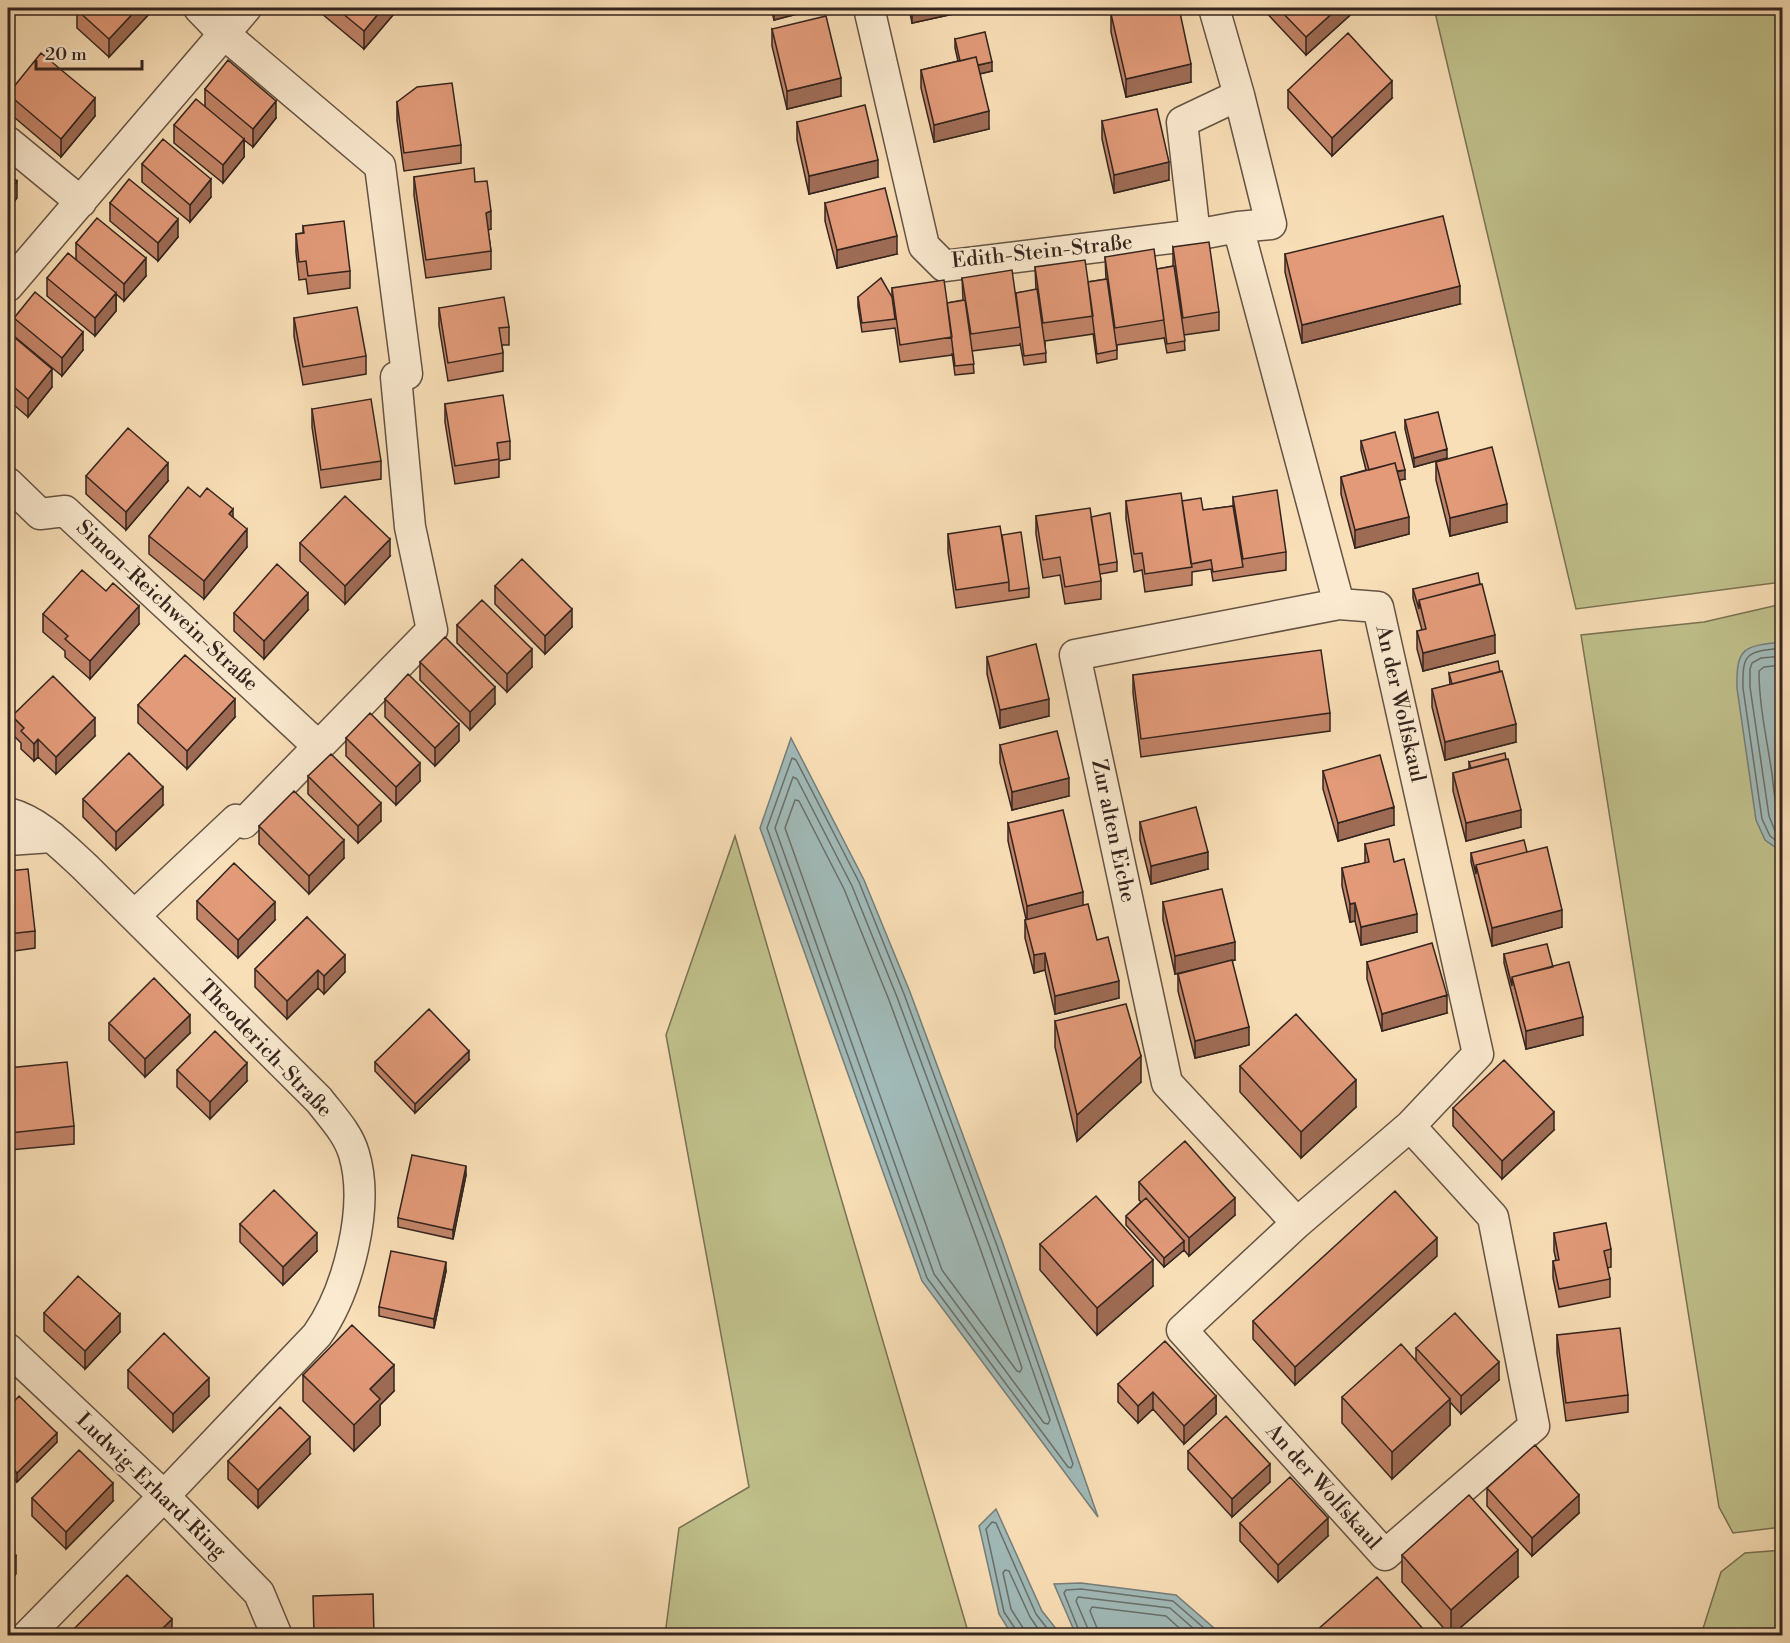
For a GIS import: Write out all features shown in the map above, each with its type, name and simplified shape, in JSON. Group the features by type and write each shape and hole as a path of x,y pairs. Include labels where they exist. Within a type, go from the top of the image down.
{"street":[{"path":"134,916 236,820 244,824 432,630 410,527 396,377 407,374 380,166 223,33 199,8"},
{"path":"8,286 246,8"},
{"name":"Edith-Stein-Straße","path":"869,8 924,246 944,266 1195,235"},
{"path":"1214,8 1239,95 1270,224 1238,226 1195,235 1182,122 1239,95"},
{"path":"8,142 81,202"},
{"path":"1238,226 1339,604"},
{"name":"Simon-Reichwein-Straße","path":"8,483 40,514 65,511 320,747"},
{"name":"An der Wolfskaul","path":"1339,604 1378,607 1478,1054 1410,1126 1297,1223 1182,1330 1385,1555 1534,1426 1493,1217 1410,1126"},
{"name":"Zur alten Eiche","path":"1297,1223 1167,1083 1076,654 1339,604"},
{"name":"Theoderich-Straße","path":"8,813 25,818 52,837 319,1100 346,1136 354,1153 359,1174 360,1199 358,1224 342,1290 329,1318 317,1335 164,1496 27,1635"},
{"path":"8,840 52,837"},
{"name":"Ludwig-Erhard-Ring","path":"8,1349 164,1496 259,1593 277,1635"}],"green space":[{"path":"1434,8 1782,8 1782,582 1576,609"},
{"path":"1782,604 1782,1527 1733,1533 1719,1507 1581,635 1704,622"},
{"path":"735,836 969,1635 665,1635 679,1528 749,1487 666,1035"},
{"path":"1782,1550 1782,1635 1701,1635 1721,1572 1745,1553"}],"water":[{"path":"1782,642 1782,852 1765,840 1756,820 1737,688 1737,674 1738,664 1745,651 1759,645"},
{"path":"791,738 864,880 910,992 1002,1241 1098,1517 922,1281 760,828"},
{"path":"1782,883 1782,963 1776,912"},
{"path":"996,1509 1042,1611 1061,1635 1012,1635 999,1614 979,1526"},
{"path":"1081,1583 1176,1595 1222,1635 1076,1635 1054,1584"}],"building":[{"path":"79,8 138,8 109,39 77,10"},
{"path":"336,8 383,8 364,31"},
{"path":"1140,8 1179,8 1191,64 1126,79 1111,14"},
{"path":"1278,8 1338,8 1306,37"},
{"path":"826,16 841,78 787,91 772,29"},
{"path":"985,32 992,62 978,65 976,57 960,61 955,39"},
{"path":"1348,33 1392,81 1332,138 1288,90"},
{"path":"41,53 95,98 61,139 8,94"},
{"path":"976,57 989,111 934,125 921,70"},
{"path":"228,60 276,101 253,129 205,89"},
{"path":"452,83 461,145 404,153 397,102 417,87"},
{"path":"196,99 244,139 223,165 174,125"},
{"path":"865,105 878,160 809,176 797,122"},
{"path":"1157,109 1169,162 1114,175 1102,121"},
{"path":"163,139 211,179 190,205 142,164"},
{"path":"474,168 475,182 487,181 491,211 486,213 491,251 426,260 414,177"},
{"path":"8,173 17,181 8,192"},
{"path":"129,179 178,219 158,243 110,203"},
{"path":"885,188 897,236 837,250 825,203"},
{"path":"1443,216 1460,286 1302,325 1285,254"},
{"path":"97,218 146,258 124,284 76,243"},
{"path":"344,221 350,271 308,276 306,261 299,262 296,234 304,233 303,226"},
{"path":"1209,242 1219,312 1183,318 1173,247"},
{"path":"1154,249 1164,320 1115,328 1105,257"},
{"path":"68,253 116,293 95,318 47,278"},
{"path":"1085,260 1093,316 1043,323 1035,267"},
{"path":"1174,266 1185,341 1167,344 1157,269"},
{"path":"1012,270 1020,327 971,334 962,278"},
{"path":"881,278 892,297 895,319 862,323 858,297"},
{"path":"1107,279 1117,350 1097,354 1088,282"},
{"path":"944,280 952,337 900,345 892,288"},
{"path":"1037,289 1046,353 1024,356 1016,293"},
{"path":"35,292 83,332 62,358 14,318"},
{"path":"504,297 509,327 499,328 503,353 448,363 439,308"},
{"path":"965,300 974,364 955,366 947,303"},
{"path":"357,307 366,356 303,367 294,318"},
{"path":"8,332 52,369 28,399 8,382"},
{"path":"503,395 510,441 497,443 499,459 455,466 445,404"},
{"path":"371,399 381,461 321,470 312,409"},
{"path":"1438,412 1447,449 1414,458 1405,420"},
{"path":"128,428 168,463 126,512 86,476"},
{"path":"1395,432 1405,470 1397,471 1395,463 1369,470 1361,441"},
{"path":"1492,447 1507,504 1450,518 1436,462"},
{"path":"1395,463 1409,517 1355,530 1341,477"},
{"path":"188,487 200,497 207,488 233,509 229,514 247,529 204,581 149,536"},
{"path":"1277,490 1286,552 1243,559 1233,497"},
{"path":"1181,493 1192,567 1145,574 1142,553 1134,554 1126,501"},
{"path":"345,496 390,539 345,586 300,543"},
{"path":"1201,498 1203,510 1233,506 1243,567 1213,572 1211,560 1191,564 1182,501"},
{"path":"1090,508 1101,581 1065,587 1060,557 1043,560 1036,516"},
{"path":"1110,513 1117,562 1099,565 1091,517"},
{"path":"1000,526 1009,582 956,590 948,534"},
{"path":"1021,532 1029,588 1009,591 1002,535"},
{"path":"522,559 572,609 545,636 495,586"},
{"path":"277,564 308,593 264,641 234,613"},
{"path":"82,570 106,591 113,583 139,606 90,661 65,639 68,636 43,614"},
{"path":"1478,573 1480,584 1419,600 1419,609 1413,589"},
{"path":"1482,584 1495,635 1423,653 1417,631 1426,629 1419,600"},
{"path":"482,600 532,649 507,674 457,625"},
{"path":"445,637 495,687 470,712 420,662"},
{"path":"1036,644 1049,699 1000,710 987,657"},
{"path":"1321,650 1330,713 1141,739 1133,675"},
{"path":"185,655 235,699 187,751 138,705"},
{"path":"1498,661 1500,672 1452,684 1449,673"},
{"path":"1502,671 1516,724 1445,742 1432,689"},
{"path":"408,674 459,724 435,748 385,699"},
{"path":"53,676 95,718 56,757 38,739 34,744 21,731 24,728 12,716"},
{"path":"370,713 420,763 396,787 346,738"},
{"path":"1057,731 1069,778 1012,792 1000,745"},
{"path":"129,753 163,787 116,832 83,799"},
{"path":"1505,753 1506,759 1471,768 1469,762"},
{"path":"331,754 381,803 358,826 308,776"},
{"path":"1380,755 1394,807 1338,823 1323,771"},
{"path":"1508,759 1521,810 1466,823 1453,773"},
{"path":"294,791 344,840 309,876 259,826"},
{"path":"1196,807 1208,852 1151,866 1140,822"},
{"path":"1063,810 1083,892 1027,906 1008,823"},
{"path":"1389,839 1394,862 1404,859 1417,914 1361,927 1355,903 1350,904 1342,868 1369,862 1365,844"},
{"path":"1524,840 1527,852 1476,865 1476,874 1471,853"},
{"path":"1547,847 1562,910 1492,928 1476,865"},
{"path":"234,863 275,902 238,940 197,901"},
{"path":"28,869 35,931 8,934 8,871"},
{"path":"1222,889 1235,942 1175,956 1163,902"},
{"path":"1088,904 1097,940 1108,937 1119,981 1055,996 1045,953 1034,955 1025,920"},
{"path":"307,917 345,955 324,976 318,970 287,1001 255,969"},
{"path":"1432,943 1447,995 1382,1014 1367,962"},
{"path":"1547,944 1553,967 1512,977 1512,986 1504,954"},
{"path":"1232,960 1249,1027 1195,1041 1178,974"},
{"path":"1569,962 1583,1017 1526,1031 1512,977"},
{"path":"154,978 190,1015 145,1059 109,1023"},
{"path":"1126,1004 1141,1056 1077,1115 1055,1021"},
{"path":"429,1009 469,1051 415,1104 375,1062"},
{"path":"1296,1014 1356,1080 1301,1132 1240,1066"},
{"path":"215,1031 247,1063 210,1102 177,1070"},
{"path":"1504,1060 1554,1112 1502,1161 1453,1108"},
{"path":"67,1062 74,1126 10,1133 8,1068"},
{"path":"1185,1141 1235,1198 1189,1238 1139,1182"},
{"path":"412,1155 466,1166 453,1230 398,1218"},
{"path":"274,1190 317,1233 283,1267 240,1224"},
{"path":"1395,1191 1437,1238 1295,1367 1253,1321"},
{"path":"1096,1196 1153,1260 1097,1308 1040,1244"},
{"path":"1146,1198 1184,1241 1164,1258 1126,1216"},
{"path":"1606,1223 1611,1249 1604,1251 1610,1279 1559,1289 1553,1261 1559,1260 1554,1233"},
{"path":"391,1251 446,1262 434,1319 379,1307"},
{"path":"78,1276 120,1314 85,1351 44,1313"},
{"path":"1455,1313 1499,1362 1461,1396 1416,1348"},
{"path":"352,1325 394,1365 370,1389 380,1399 354,1425 303,1375"},
{"path":"1620,1328 1628,1395 1566,1403 1557,1335"},
{"path":"164,1333 209,1378 173,1414 128,1370"},
{"path":"1165,1341 1216,1396 1184,1426 1153,1392 1138,1406 1118,1384"},
{"path":"1401,1344 1450,1399 1392,1452 1342,1397"},
{"path":"19,1396 57,1433 17,1473 8,1463 8,1408"},
{"path":"280,1407 310,1437 258,1490 228,1461"},
{"path":"1226,1416 1270,1464 1232,1499 1188,1451"},
{"path":"1535,1445 1579,1495 1532,1538 1487,1488"},
{"path":"79,1450 113,1483 66,1532 32,1498"},
{"path":"1290,1477 1328,1518 1278,1565 1240,1523"},
{"path":"1469,1495 1518,1550 1451,1610 1402,1555"},
{"path":"8,1547 16,1556 8,1565"},
{"path":"127,1575 172,1619 156,1635 68,1635"},
{"path":"1377,1577 1424,1630 1418,1635 1317,1635 1315,1632"},
{"path":"373,1594 374,1635 314,1635 313,1596"}]}
